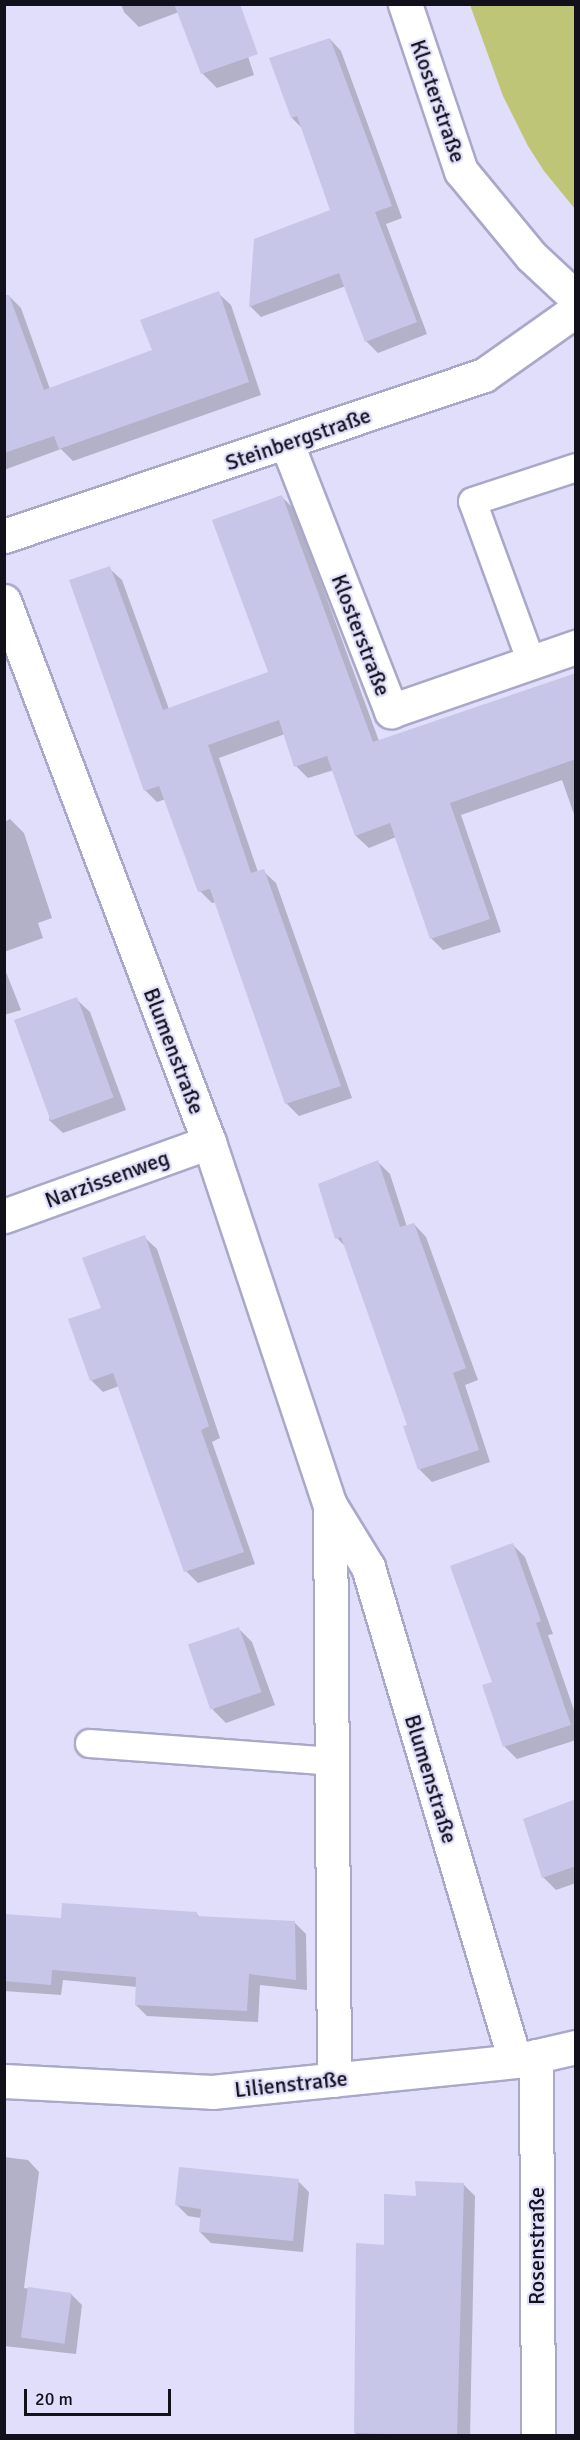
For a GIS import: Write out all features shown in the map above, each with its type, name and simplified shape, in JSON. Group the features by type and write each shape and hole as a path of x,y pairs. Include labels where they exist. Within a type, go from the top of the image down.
{"street":[{"name":"Klosterstraße","path":"405,4 461,171 531,256 576,298"},
{"name":"Steinbergstraße","path":"4,536 286,444 484,375 576,310"},
{"name":"Klosterstraße","path":"286,444 391,711 576,647"},
{"name":"Blumenstraße","path":"4,601 209,1142 330,1505 368,1567 526,2059"},
{"name":"Narzissenweg","path":"4,1216 209,1142"},
{"name":"Blumenstraße","path":"330,1505 334,2080"},
{"name":"Lilienstraße","path":"4,2081 212,2092 526,2059 576,2047"},
{"name":"Rosenstraße","path":"526,2059 538,2436"}],"lane":[{"path":"531,662 472,501 576,467"},
{"path":"89,1743 332,1761"}],"green space":[{"path":"470,5 575,5 575,209 544,171 528,146 503,96"}],"building":[{"path":"174,4 240,4 258,54 201,74"},
{"path":"330,38 392,206 375,212 417,322 365,342 339,273 249,307 254,239 330,210 297,116 291,118 269,58"},
{"path":"219,291 249,382 59,449 54,436 4,453 4,295 9,295 44,390 152,350 140,320"},
{"path":"282,495 373,742 576,673 576,759 450,803 490,919 430,939 390,823 355,836 327,756 294,767 279,720 208,745 251,873 264,869 341,1086 285,1104 210,889 198,892 159,786 144,791 69,580 110,566 163,710 268,672 212,520"},
{"path":"77,997 114,1098 51,1120 14,1020"},
{"path":"378,1160 400,1227 414,1223 466,1368 453,1373 479,1450 418,1470 403,1426 407,1425 341,1237 335,1239 318,1184"},
{"path":"145,1235 209,1426 201,1430 244,1552 184,1572 113,1373 90,1381 68,1319 101,1308 82,1258"},
{"path":"513,1543 541,1621 536,1623 571,1725 503,1747 482,1685 492,1682 450,1566"},
{"path":"239,1627 261,1692 210,1710 188,1645"},
{"path":"576,1799 576,1866 542,1878 523,1819"},
{"path":"62,1903 197,1912 197,1916 295,1921 296,1980 249,1974 247,2011 135,2005 136,1977 52,1970 51,1985 4,1981 4,1914 61,1918"},
{"path":"179,2167 299,2179 293,2241 199,2232 201,2209 175,2205"},
{"path":"415,2181 464,2183 457,2436 354,2433 356,2243 384,2245 384,2194 416,2196"},
{"path":"28,2287 72,2293 64,2344 21,2338"}]}
